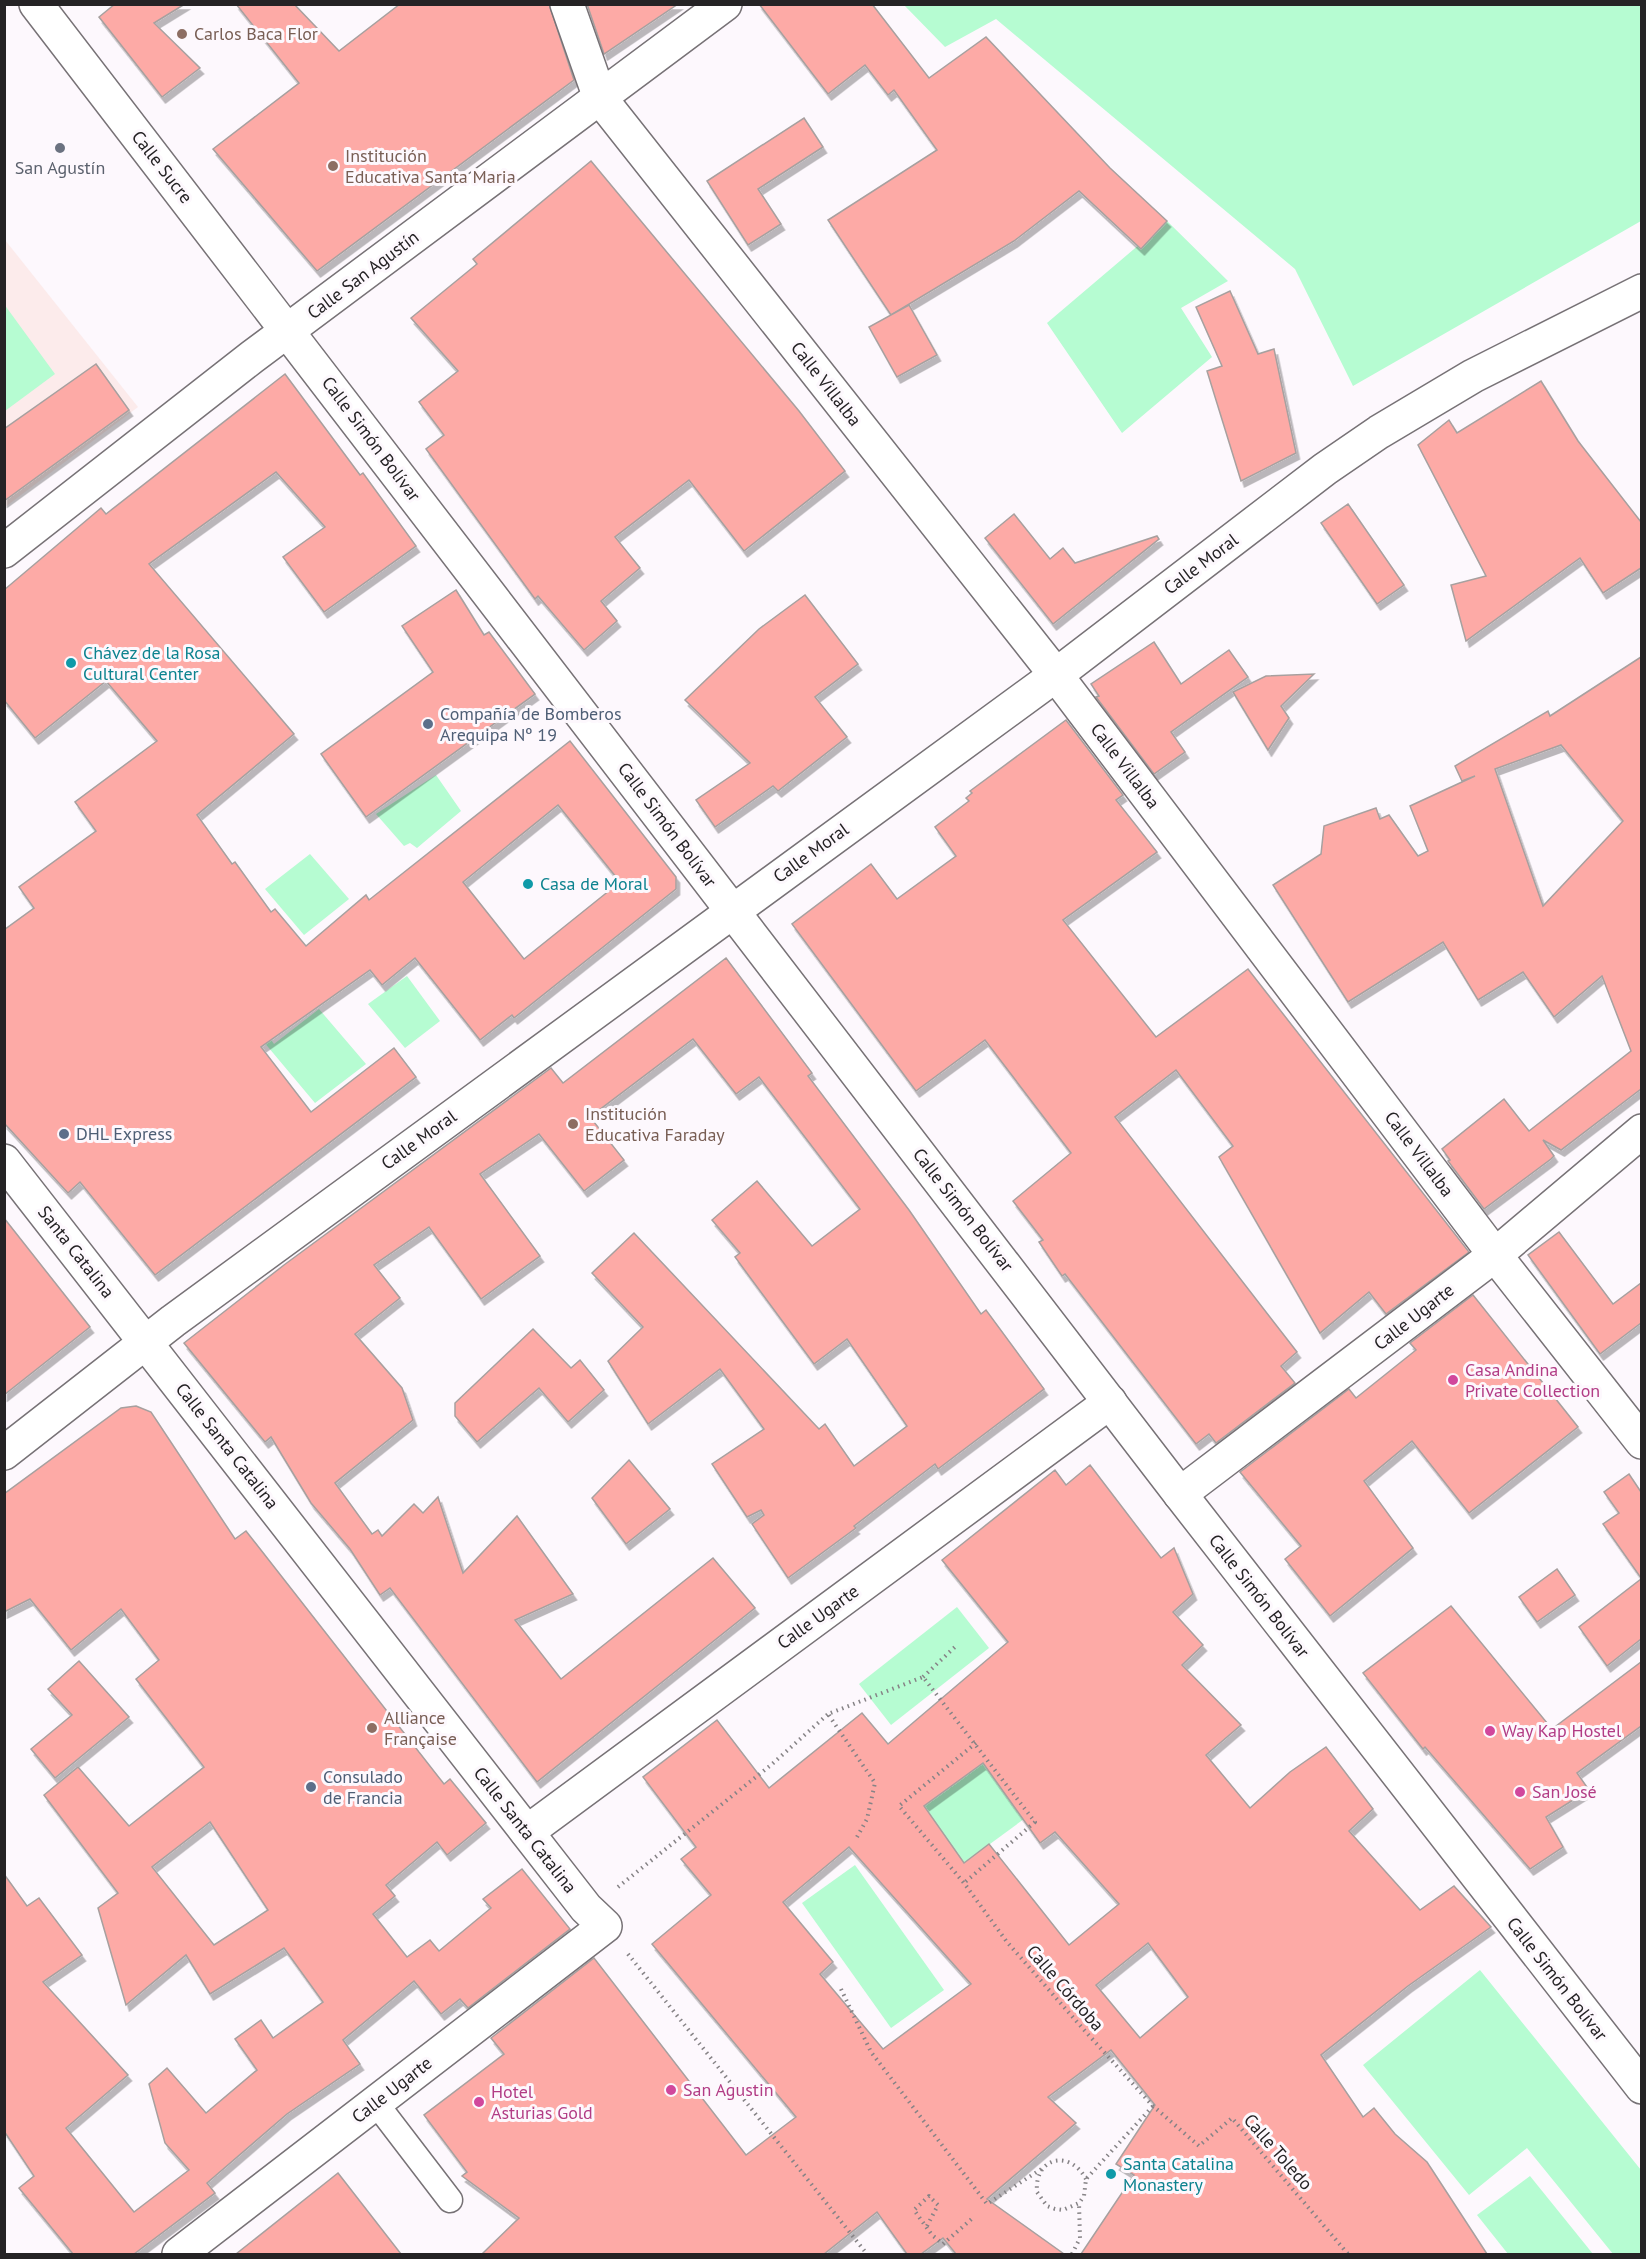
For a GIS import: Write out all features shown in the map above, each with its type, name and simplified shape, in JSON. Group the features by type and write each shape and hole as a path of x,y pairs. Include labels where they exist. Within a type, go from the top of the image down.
{"street":[{"name":"Calle Sucre","path":"36,4 288,330"},
{"name":"Calle Villalba","path":"567,4 600,98 1056,675 1495,1255 1641,1442"},
{"name":"Calle San Agustín","path":"4,551 288,330 725,4"},
{"name":"Calle Moral","path":"4,1453 147,1343 732,910 1056,675 1326,469 1379,432 1473,376 1641,291"},
{"name":"Calle Simón Bolívar","path":"288,330 1180,1494 1636,2070"},
{"name":"Calle Ugarte","path":"1180,1494 1495,1255 1641,1131"},
{"name":"Santa Catalina","path":"4,1161 147,1343"},
{"name":"Calle Santa Catalina","path":"147,1343 527,1832 596,1917"},
{"name":"Calle Ugarte","path":"527,1832 1110,1402"},
{"name":"Calle Ugarte","path":"179,2254 375,2102 596,1917"}],"lane":[{"path":"375,2102 450,2200"}],"path":[{"path":"867,2254 596,1917 623,1884 771,1765 828,1714 922,1677 957,1645"},
{"path":"922,1677 976,1743 1035,1822 964,1883"},
{"path":"828,1714 875,1783 867,1819 857,1837"},
{"name":"Calle Córdoba","path":"976,1743 899,1806 964,1883 1007,1942 1153,2106"},
{"path":"841,1989 871,2052 987,2204 1056,2160 1071,2162 1078,2166 1086,2179"},
{"path":"1042,2168 1036,2183 1037,2192 1047,2206 1064,2210 1079,2203 1084,2196 1086,2179 1153,2106"},
{"name":"Calle Toledo","path":"1153,2106 1199,2146 1232,2118 1348,2254"},
{"path":"927,2226 938,2205 929,2196 914,2210 932,2235 943,2244 974,2217"},
{"path":"1072,2254 1080,2238 1079,2203"}],"shaded area":[{"path":"5,240 138,407 5,507"}],"green space":[{"path":"904,5 1641,5 1641,221 1353,386 1295,269 996,19 945,47"},
{"path":"1167,221 1228,281 1181,308 1212,357 1122,433 1047,323"},
{"path":"4,304 55,374 5,411 4,411"},
{"path":"436,775 461,811 417,848 410,843 404,846 376,814"},
{"path":"310,854 349,899 304,935 265,889"},
{"path":"407,976 440,1021 405,1048 368,1004"},
{"path":"319,1009 366,1064 315,1103 258,1035 264,1030 274,1044"},
{"path":"957,1607 989,1648 891,1725 859,1684"},
{"path":"983,1763 1024,1819 964,1863 924,1806"},
{"path":"855,1865 944,1990 891,2028 802,1903"},
{"path":"1480,1970 1641,2170 1641,2254 1613,2254 1527,2148 1469,2195 1363,2065"},
{"path":"1530,2176 1593,2254 1508,2254 1477,2215"}],"building":[{"path":"115,4 185,4 154,23 200,68 162,97 99,17"},
{"path":"236,4 294,4 339,51 400,4 549,4 574,80 317,271 213,149 299,83"},
{"path":"587,4 678,4 604,54"},
{"path":"759,4 872,4 929,78 986,37 1110,168 1167,221 1141,249 1079,191 1014,241 891,315 828,220 937,150 894,90 888,95 865,65 828,94"},
{"path":"804,118 823,147 758,189 781,224 748,245 707,181"},
{"path":"591,161 799,411 845,471 744,551 689,480 615,537 640,568 601,601 617,621 584,650 538,596 535,599 426,449 444,435 419,402 458,371 411,318 477,264 473,259"},
{"path":"1230,291 1258,354 1274,349 1296,453 1241,481 1207,371 1222,366 1196,307"},
{"path":"909,305 937,355 897,377 869,327"},
{"path":"96,364 129,410 4,501 4,429"},
{"path":"285,374 360,475 363,473 416,546 324,612 283,557 325,527 276,472 149,564 294,734 197,815 232,864 235,862 271,912 275,909 306,946 366,895 369,900 570,741 676,877 676,889 514,1018 512,1015 480,1040 415,958 382,985 370,970 261,1047 311,1112 394,1048 416,1077 155,1275 80,1182 68,1193 4,1123 4,930 34,908 19,887 96,831 75,802 157,741 106,681 35,738 4,700 4,590 101,508 106,514","holes":["558,805 620,882 524,959 463,882"]},
{"path":"1541,381 1578,441 1641,522 1641,568 1603,593 1580,558 1466,641 1451,585 1486,576 1418,445 1449,420 1457,433"},
{"path":"1348,504 1404,585 1377,604 1321,523"},
{"path":"1014,514 1050,559 1063,548 1075,563 1157,536 1159,539 1053,624 985,538"},
{"name":"Compañía de Bomberos Arequipa Nº 19","path":"456,590 484,635 489,632 535,694 366,817 321,754 433,672 402,626"},
{"path":"805,595 858,664 815,697 847,737 778,791 773,786 715,827 696,800 750,763 685,700 759,629"},
{"path":"1154,642 1181,684 1229,650 1248,677 1171,732 1185,752 1154,774 1096,697 1099,696 1091,684"},
{"path":"1641,657 1641,1089 1561,1150 1543,1140 1554,1156 1484,1209 1448,1161 1450,1160 1442,1149 1504,1099 1529,1131 1631,1051 1602,976 1554,1017 1523,972 1478,1000 1443,942 1348,1002 1273,885 1321,854 1324,826 1376,808 1380,819 1389,815 1418,856 1428,851 1410,806 1475,776 1462,781 1455,766 1548,711 1550,716","holes":["1561,745 1623,821 1543,906 1495,769"]},
{"path":"1314,674 1281,706 1289,718 1268,750 1233,692 1266,676"},
{"path":"1066,720 1123,795 1116,800 1157,852 1063,920 1156,1037 1248,969 1469,1252 1386,1314 1369,1292 1320,1333 1219,1157 1233,1146 1176,1070 1115,1117 1297,1352 1281,1366 1295,1383 1216,1443 1209,1434 1196,1444 1065,1274 1062,1276 1039,1242 1043,1240 1013,1201 1071,1153 985,1040 916,1091 792,924 871,864 897,899 956,856 935,827 969,801 966,798 972,793 970,791"},
{"path":"726,958 812,1073 808,1076 909,1210 981,1314 986,1310 1044,1389 938,1469 935,1464 854,1526 856,1528 788,1578 752,1524 764,1515 761,1510 747,1517 712,1464 764,1429 720,1369 648,1424 608,1361 643,1327 592,1273 634,1233 819,1429 825,1424 854,1466 907,1426 847,1339 814,1364 735,1257 740,1253 712,1220 757,1181 812,1246 860,1209 759,1077 736,1094 693,1039 590,1117 624,1160 584,1191 539,1134 480,1174 540,1256 481,1299 429,1227 374,1265 400,1298 355,1334 402,1388 413,1420 335,1483 372,1534 378,1530 382,1536 414,1504 423,1513 438,1497 463,1573 517,1516 573,1594 515,1620 561,1679 713,1558 755,1608 537,1782 390,1588 380,1595 350,1549 311,1503 271,1437 265,1442 184,1343 284,1265 551,1068 563,1083"},
{"path":"4,1218 90,1327 4,1395"},
{"path":"1559,1232 1613,1304 1641,1283 1641,1323 1600,1354 1528,1255"},
{"path":"1473,1295 1578,1427 1469,1513 1412,1441 1364,1481 1413,1548 1330,1616 1285,1559 1301,1546 1240,1472 1349,1389 1356,1398 1416,1350 1410,1343"},
{"path":"533,1329 571,1368 580,1360 604,1390 568,1422 539,1388 477,1442 455,1416 455,1403"},
{"path":"136,1406 151,1412 235,1539 246,1531 444,1784 450,1779 486,1823 447,1855 437,1842 386,1885 395,1896 373,1914 407,1957 430,1940 439,1951 491,1908 483,1899 522,1869 570,1929 468,2008 460,1999 441,2014 414,1981 343,2040 360,2064 287,2114 207,2183 215,2193 134,2254 73,2254 19,2188 34,2176 4,2131 4,1874 27,1906 39,1898 82,1955 43,1982 128,2075 66,2128 134,2212 189,2170 165,2143 149,2084 167,2068 206,2113 257,2070 235,2039 261,2020 273,2038 323,2002 284,1948 210,1994 186,1955 126,2005 98,1908 118,1893 44,1795 78,1767 129,1826 204,1767 136,1679 159,1660 121,1609 71,1650 30,1599 4,1612 4,1494 121,1408","holes":["210,1822 268,1910 214,1945 152,1867"]},
{"path":"629,1460 670,1509 626,1544 592,1498"},
{"path":"1090,1465 1161,1558 1174,1548 1193,1594 1173,1612 1203,1645 1182,1665 1241,1725 1206,1755 1250,1808 1290,1772 1326,1747 1373,1809 1349,1831 1420,1910 1454,1886 1491,1927 1408,1986 1321,2055 1363,2117 1374,2108 1395,2134 1427,2162 1487,2254 1081,2254 1134,2175 1116,2164 1155,2105 1111,2050 1048,2097 1076,2123 987,2199 1064,2254 956,2254 943,2238 921,2254 907,2254 877,2212 824,2254 482,2254 519,2218 462,2176 467,2172 424,2115 504,2054 491,2038 594,1958 746,2155 796,2117 652,1944 711,1895 681,1859 696,1847 643,1777 717,1720 769,1788 862,1713 888,1744 1008,1642 942,1560 1055,1470 1066,1485","holes":["983,1763 1040,1843 1055,1832 1119,1904 1069,1945 989,1844 964,1863 924,1806","849,1847 971,1984 883,2049 820,1974 833,1962 783,1902","1148,1943 1188,1997 1140,2038 1096,1985"]},
{"path":"1629,1474 1641,1492 1641,1578 1603,1524 1619,1513 1604,1492"},
{"path":"1557,1569 1575,1595 1537,1622 1519,1597"},
{"path":"1641,1579 1641,1639 1607,1666 1579,1627"},
{"path":"1451,1606 1552,1729 1641,1662 1641,1726 1577,1773 1589,1790 1546,1817 1563,1847 1530,1869 1425,1747 1423,1749 1363,1673"},
{"path":"79,1661 129,1717 55,1778 31,1749 72,1715 48,1689"},
{"path":"338,2173 401,2254 236,2254"}],"place":[{"name":"Carlos Baca Flor","path":"182,34"},
{"name":"San Agustín","path":"60,148"},
{"name":"Institución Educativa Santa Maria","path":"333,166"},
{"name":"Chávez de la Rosa Cultural Center","path":"71,663"},
{"name":"Compañía de Bomberos Arequipa Nº 19","path":"428,724"},
{"name":"Casa de Moral","path":"528,884"},
{"name":"Institución Educativa Faraday","path":"573,1124"},
{"name":"DHL Express","path":"64,1134"},
{"name":"Casa Andina Private Collection","path":"1453,1380"},
{"name":"Alliance Française","path":"372,1728"},
{"name":"Way Kap Hostel","path":"1490,1731"},
{"name":"Consulado de Francia","path":"311,1787"},
{"name":"San José","path":"1520,1792"},
{"name":"San Agustin","path":"671,2090"},
{"name":"Hotel Asturias Gold","path":"479,2102"},
{"name":"Santa Catalina Monastery","path":"1111,2174"}]}
